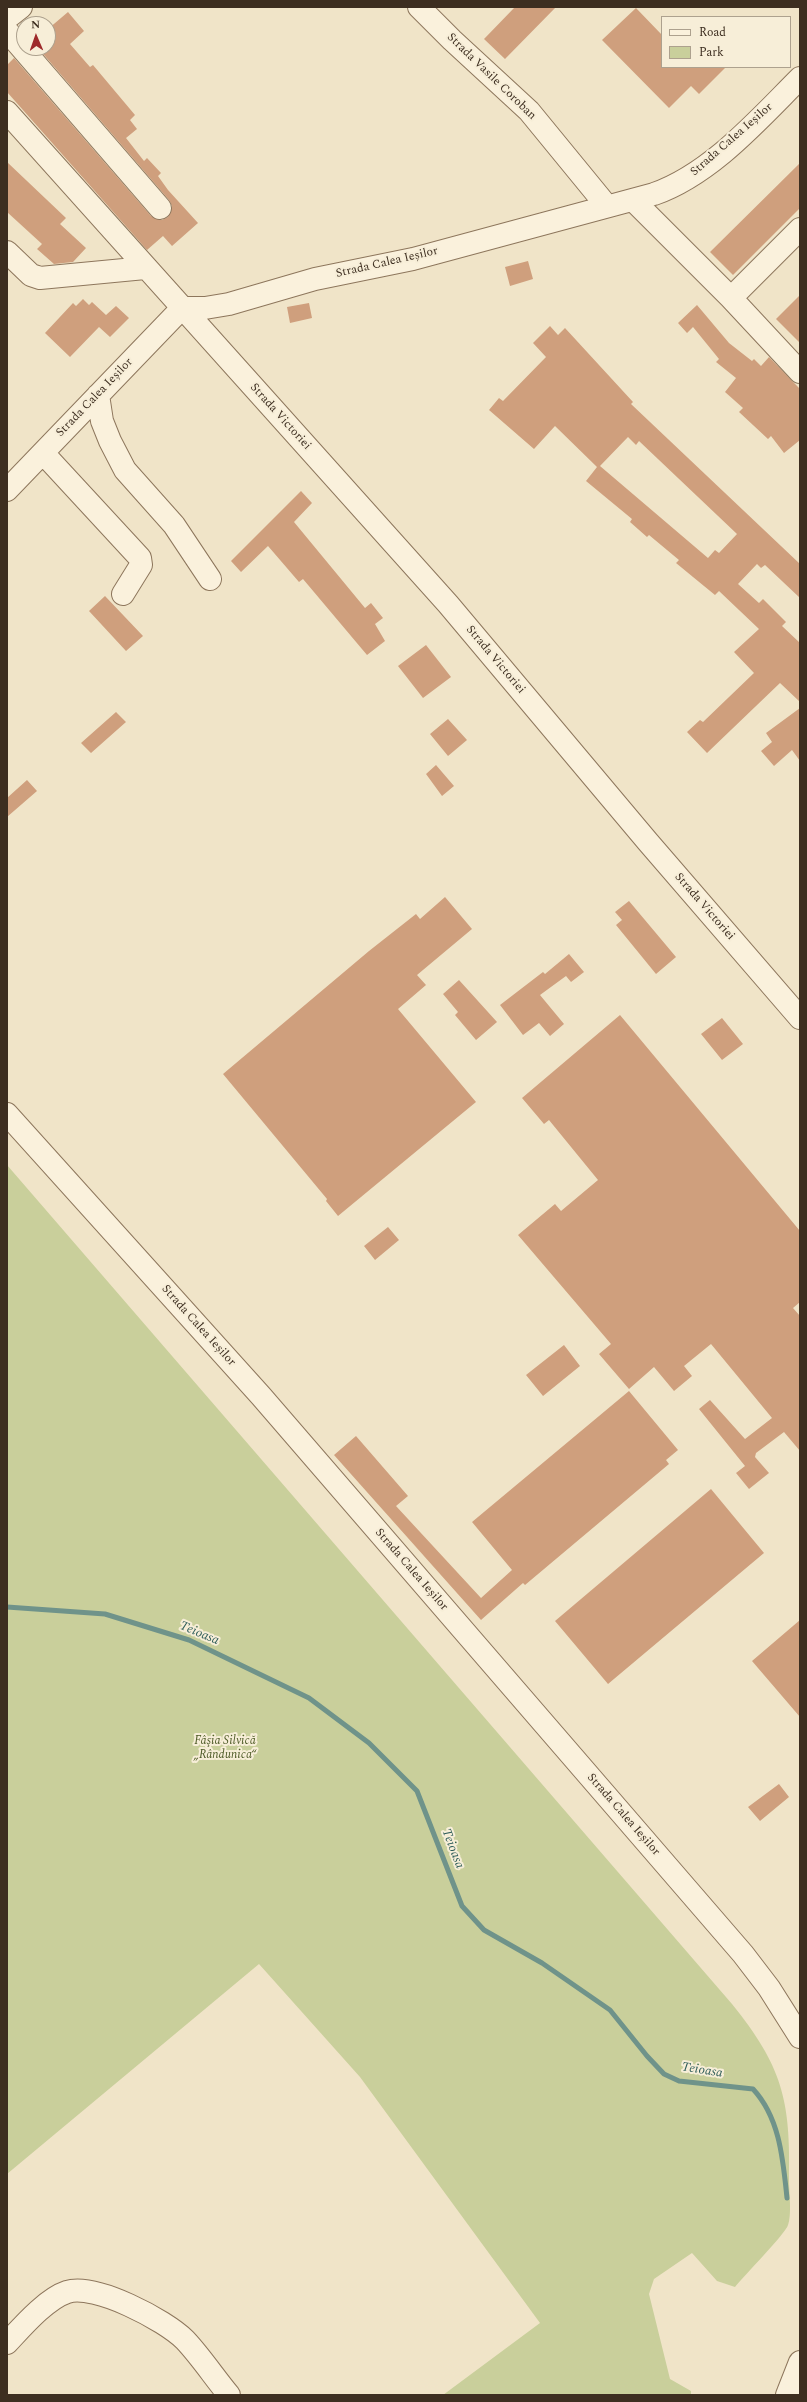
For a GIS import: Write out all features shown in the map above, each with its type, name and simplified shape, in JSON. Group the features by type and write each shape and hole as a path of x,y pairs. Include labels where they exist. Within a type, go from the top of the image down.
{"street":[{"path":"7,18 21,7"},
{"name":"Strada Vasile Coroban","path":"420,7 452,40 529,111 606,205"},
{"path":"7,31 160,208"},
{"name":"Strada Calea Ieșilor","path":"7,490 182,308 205,308 229,304 315,279 413,259 606,205 633,200 676,186 695,175 744,133 800,78"},
{"name":"Strada Victoriei","path":"7,112 145,268 448,604 648,842 800,1018"},
{"path":"633,200 731,298 800,372"},
{"path":"731,298 800,229"},
{"path":"7,252 31,275 40,278 145,268"},
{"path":"98,395 102,421 110,441 126,470 174,525 210,578"},
{"path":"43,453 140,558 141,565 123,594"},
{"name":"Strada Calea Ieșilor","path":"7,1114 261,1396 733,1942 769,1988 800,2037"},
{"path":"7,2343 45,2306 67,2292 80,2290 99,2293 131,2306 184,2340 228,2395"},
{"path":"787,2395 800,2362"}],"green space":[{"name":"Fâşia Silvică „Rândunica“","path":"7,1165 732,2004 762,2046 773,2066 780,2085 785,2106 789,2152 789,2221 785,2230 735,2287 717,2281 692,2253 654,2279 649,2294 670,2379 691,2391 691,2395 443,2395 540,2323 360,2077 259,1964 7,2174"}],"building":[{"path":"515,7 556,7 505,59 484,39"},
{"path":"636,8 661,34 661,68 725,68 699,94 691,86 669,108 602,40"},
{"path":"68,12 84,31 70,44 90,67 93,65 135,115 130,120 137,129 126,138 144,161 147,158 161,173 158,176 168,190 198,223 172,246 163,236 147,250 7,92 7,65 14,58 151,216 162,220 168,217 172,206 169,200 45,56 56,56 56,22"},
{"path":"7,162 66,218 60,224 86,248 73,262 54,264 37,249 42,244 7,212"},
{"path":"800,163 800,208 733,275 710,252"},
{"path":"528,261 533,279 510,286 505,267"},
{"path":"800,295 800,343 776,319"},
{"path":"83,299 89,305 92,302 106,315 116,306 129,318 110,337 99,327 70,357 45,333 73,303 76,306"},
{"path":"309,303 312,318 290,323 287,307"},
{"path":"697,305 729,343 752,361 754,359 761,366 769,357 800,389 800,440 784,453 771,436 768,439 739,412 743,408 725,392 736,378 716,362 719,359 693,327 687,333 678,323"},
{"path":"550,326 558,335 565,328 633,402 631,404 800,564 800,598 765,565 761,568 757,564 738,584 759,603 763,599 786,622 782,626 800,643 800,702 780,683 707,753 687,732 700,720 703,722 754,673 734,652 759,629 719,591 715,595 676,563 679,560 649,535 647,537 630,522 632,519 586,481 597,467 555,426 534,449 489,410 499,398 503,401 546,357 533,343","holes":["628,437 636,445 639,441 737,534 719,553 715,550 708,558 600,466"]},
{"path":"301,491 312,503 294,522 365,608 371,603 383,618 375,624 385,641 367,655 303,579 299,582 268,546 241,572 231,561"},
{"path":"105,596 143,636 126,651 89,611"},
{"path":"426,645 451,677 423,698 398,666"},
{"path":"800,708 800,761 792,750 774,766 761,751 772,742 766,733"},
{"path":"116,712 126,722 91,753 81,743"},
{"path":"448,719 467,740 448,756 430,734"},
{"path":"436,765 454,786 442,796 426,774"},
{"path":"27,780 37,791 7,817 7,798"},
{"path":"445,897 472,929 417,975 426,985 398,1009 476,1102 338,1216 326,1201 327,1199 223,1074 369,951 416,914 420,919"},
{"path":"629,901 676,957 656,974 616,925 622,920 615,912"},
{"path":"569,954 584,972 571,982 566,976 540,995 564,1024 550,1036 539,1023 523,1035 500,1005 543,972 545,974"},
{"path":"459,980 497,1022 476,1040 455,1015 458,1012 443,994"},
{"path":"620,1015 800,1231 800,1302 793,1308 800,1316 800,1451 784,1432 756,1453 755,1457 769,1473 749,1489 736,1473 745,1466 699,1409 710,1400 745,1439 772,1418 711,1344 684,1366 692,1376 674,1391 654,1367 629,1389 599,1354 611,1344 518,1235 555,1204 561,1211 598,1180 549,1120 544,1124 522,1098"},
{"path":"722,1018 743,1044 722,1060 701,1034"},
{"path":"388,1227 399,1240 375,1260 364,1246"},
{"path":"564,1345 580,1366 543,1396 526,1375"},
{"path":"629,1391 678,1450 666,1460 669,1464 525,1585 523,1583 481,1620 334,1455 356,1436 408,1496 396,1506 481,1598 512,1570 472,1522"},
{"path":"711,1489 764,1553 608,1684 555,1621"},
{"path":"800,1620 800,1717 752,1661"},
{"path":"779,1784 789,1797 760,1821 748,1807"}],"waterway":[{"name":"Teioasa","path":"7,1607 105,1614 189,1640 309,1698 369,1743 417,1791 462,1906 484,1930 542,1963 610,2010 647,2056 664,2074 679,2081 753,2089 762,2100 775,2126 782,2154 787,2198"}]}
